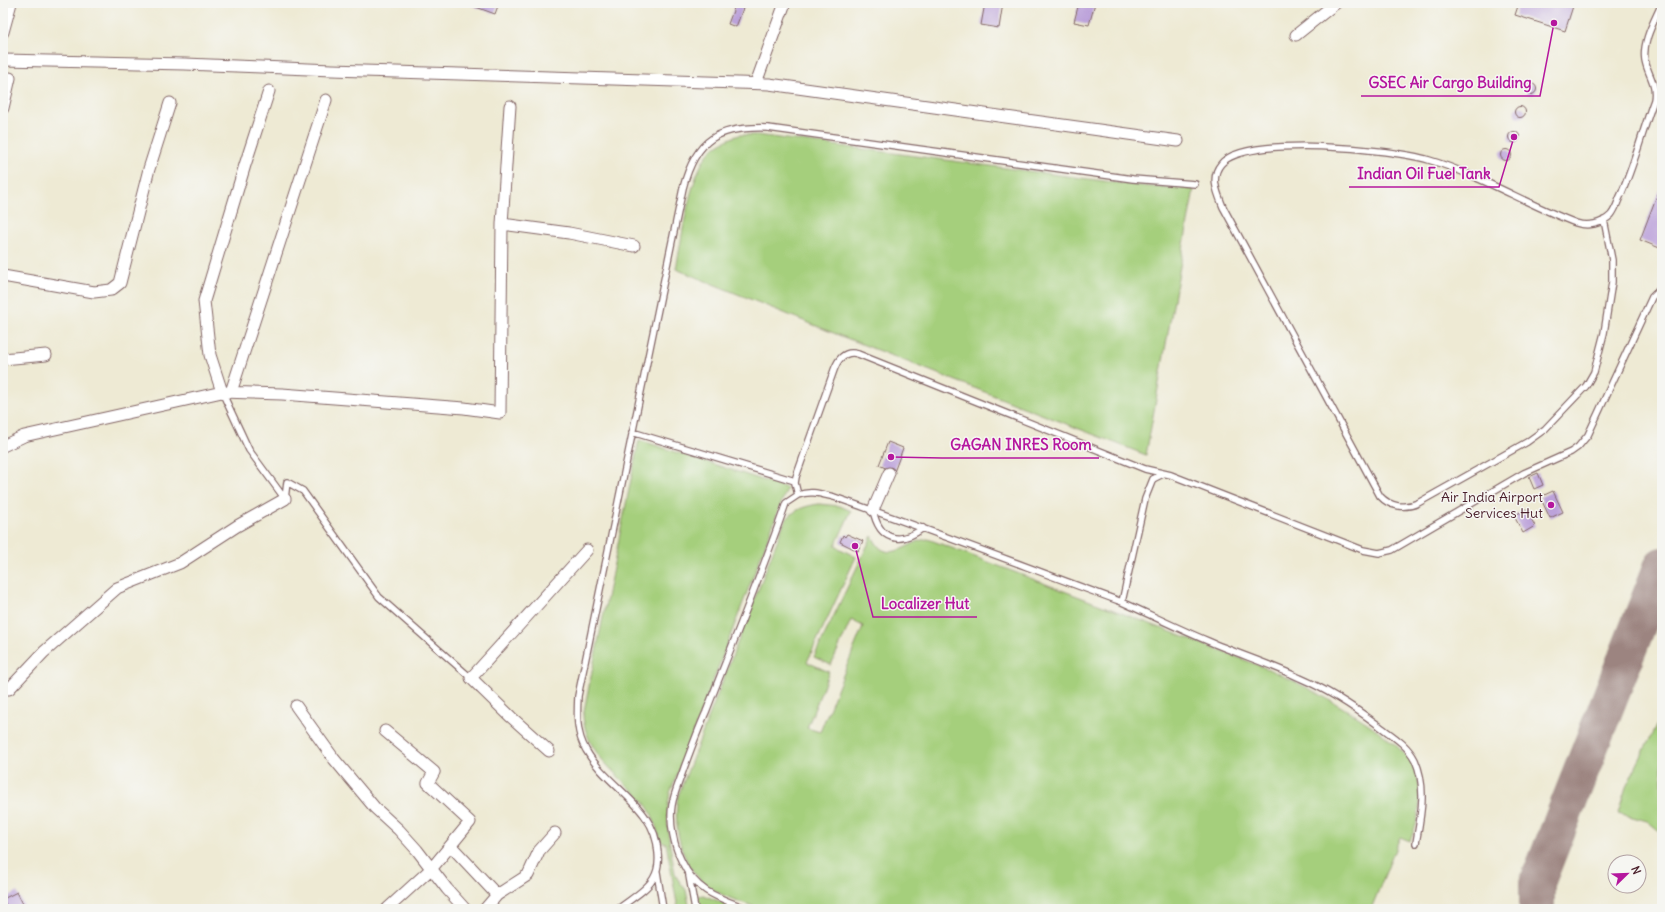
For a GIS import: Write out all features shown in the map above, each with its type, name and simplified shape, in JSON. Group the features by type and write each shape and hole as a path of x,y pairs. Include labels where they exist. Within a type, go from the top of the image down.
{"street":[{"path":"3,32 11,3"},
{"path":"756,83 785,3"},
{"path":"1296,35 1330,6 1336,3"},
{"path":"3,60 185,64 756,83 1178,141"},
{"path":"3,108 10,78"},
{"path":"226,392 210,355 204,301 244,165 269,91"},
{"path":"226,392 326,100"},
{"path":"3,276 94,292 111,290 120,283 149,169 170,103"},
{"path":"3,446 24,436 226,392 282,394 464,408 500,413 502,224 510,106"},
{"path":"502,224 569,233 634,246"},
{"path":"3,359 46,355"},
{"path":"873,510 889,473"},
{"path":"3,688 9,689 44,652 117,588 180,563 237,526 285,499"},
{"path":"549,751 471,678 587,550"},
{"path":"296,706 334,759 375,808 399,830 432,868 446,889 465,909"},
{"path":"385,731 434,772 428,783 470,822 432,868 387,909"},
{"path":"485,909 497,895 528,876 539,851 555,832"},
{"path":"451,846 497,895"}],"lane":[{"path":"1604,220 1612,260 1612,282 1604,334 1594,372 1586,386 1545,429 1527,442 1418,503 1402,507 1389,503 1380,496 1223,206 1216,190 1215,179 1218,168 1225,160 1233,155 1258,150 1293,146 1384,151 1408,154 1436,162 1501,188 1580,224 1594,224 1604,220 1614,211 1626,185 1654,100 1654,85 1645,60 1645,48 1662,3"},
{"path":"618,909 649,884 657,872 659,863 655,834 651,824 634,803 591,758 580,737 576,717 578,696 632,432 688,171 693,159 702,147 714,137 725,131 739,128 768,128 1138,180 1195,184"},
{"path":"798,495 795,481 834,370 842,357 853,352 1067,439 1145,469 1171,475 1363,550 1379,553 1392,550 1431,529 1524,473 1565,456 1578,447 1588,434 1652,297 1662,287"},
{"path":"226,392 249,450 285,499"},
{"path":"632,432 795,481"},
{"path":"1122,602 1145,498 1153,479 1159,475 1165,474"},
{"path":"285,499 287,482 303,491 379,597 471,678"},
{"path":"748,909 707,892 699,886 689,874 680,857 673,831 672,812 674,795 786,503 798,495 809,492 816,492 873,510 1122,602 1208,642 1279,669 1319,687 1367,717 1408,749 1414,759 1420,775 1422,792 1422,814 1416,843"},
{"path":"873,510 875,519 880,528 885,534 893,538 909,536 923,528"},
{"path":"657,872 663,909"},
{"path":"689,874 695,909"}],"green space":[{"path":"739,135 757,135 1134,185 1194,189 1146,455 836,334 676,269 687,209 701,165 708,154 715,147 726,140"},
{"path":"639,440 787,488 670,793 668,803 668,833 671,853 675,873 686,890 690,909 678,909 666,843 663,843 660,840 649,809 600,757 589,738 585,728 583,716"},
{"path":"819,504 840,506 851,511 835,546 856,557 807,662 829,672 807,728 820,732 863,626 851,620 831,665 814,657 872,536 879,547 885,551 891,552 928,539 1268,669 1305,687 1351,713 1373,727 1393,743 1408,758 1416,772 1420,790 1418,816 1410,841 1400,837 1371,909 761,909 725,896 711,889 696,875 684,855 678,831 678,796 784,523 799,509"},
{"path":"1662,714 1662,833 1647,821 1618,813 1626,787"},
{"path":"703,895 739,909 699,909 697,897"}],"building":[{"path":"465,3 499,3 495,14"},
{"path":"736,3 745,3 736,27 728,24"},
{"path":"985,3 1003,3 999,28 981,25"},
{"path":"1079,3 1095,3 1089,25 1074,22"},
{"path":"1519,3 1574,3 1565,31 1515,15"},
{"path":"1531,83 1535,85 1537,89 1535,93 1531,95 1527,93 1525,89 1527,85"},
{"path":"1520,106 1524,108 1526,112 1524,116 1520,118 1516,116 1514,112 1516,108"},
{"path":"1514,131 1518,133 1520,137 1518,141 1514,143 1510,141 1508,137 1510,133"},
{"path":"1506,149 1510,151 1512,155 1510,159 1506,161 1502,159 1500,155 1502,151"},
{"path":"1659,190 1662,191 1662,249 1640,240"},
{"path":"888,442 903,448 894,472 879,465"},
{"name":"Air India Airport Services Hut","path":"1538,473 1543,485 1534,489 1529,477"},
{"name":"Air India Airport Services Hut","path":"1553,491 1563,512 1550,518 1540,497"},
{"name":"Air India Airport Services Hut","path":"1526,509 1535,526 1523,533 1514,516"},
{"path":"847,534 863,541 858,551 840,542 843,535 845,537"},
{"path":"17,892 24,906 18,909 8,909 3,899"}],"taxiway":[{"path":"1537,909 1537,883 1662,565"}],"place":[{"name":"GSEC Air Cargo Building","path":"1554,23"},
{"name":"Indian Oil Fuel Tank","path":"1514,137"},
{"name":"GAGAN INRES Room","path":"891,457"},
{"name":"Air India Airport Services Hut","path":"1551,505"},
{"name":"Localizer Hut","path":"855,546"}]}
